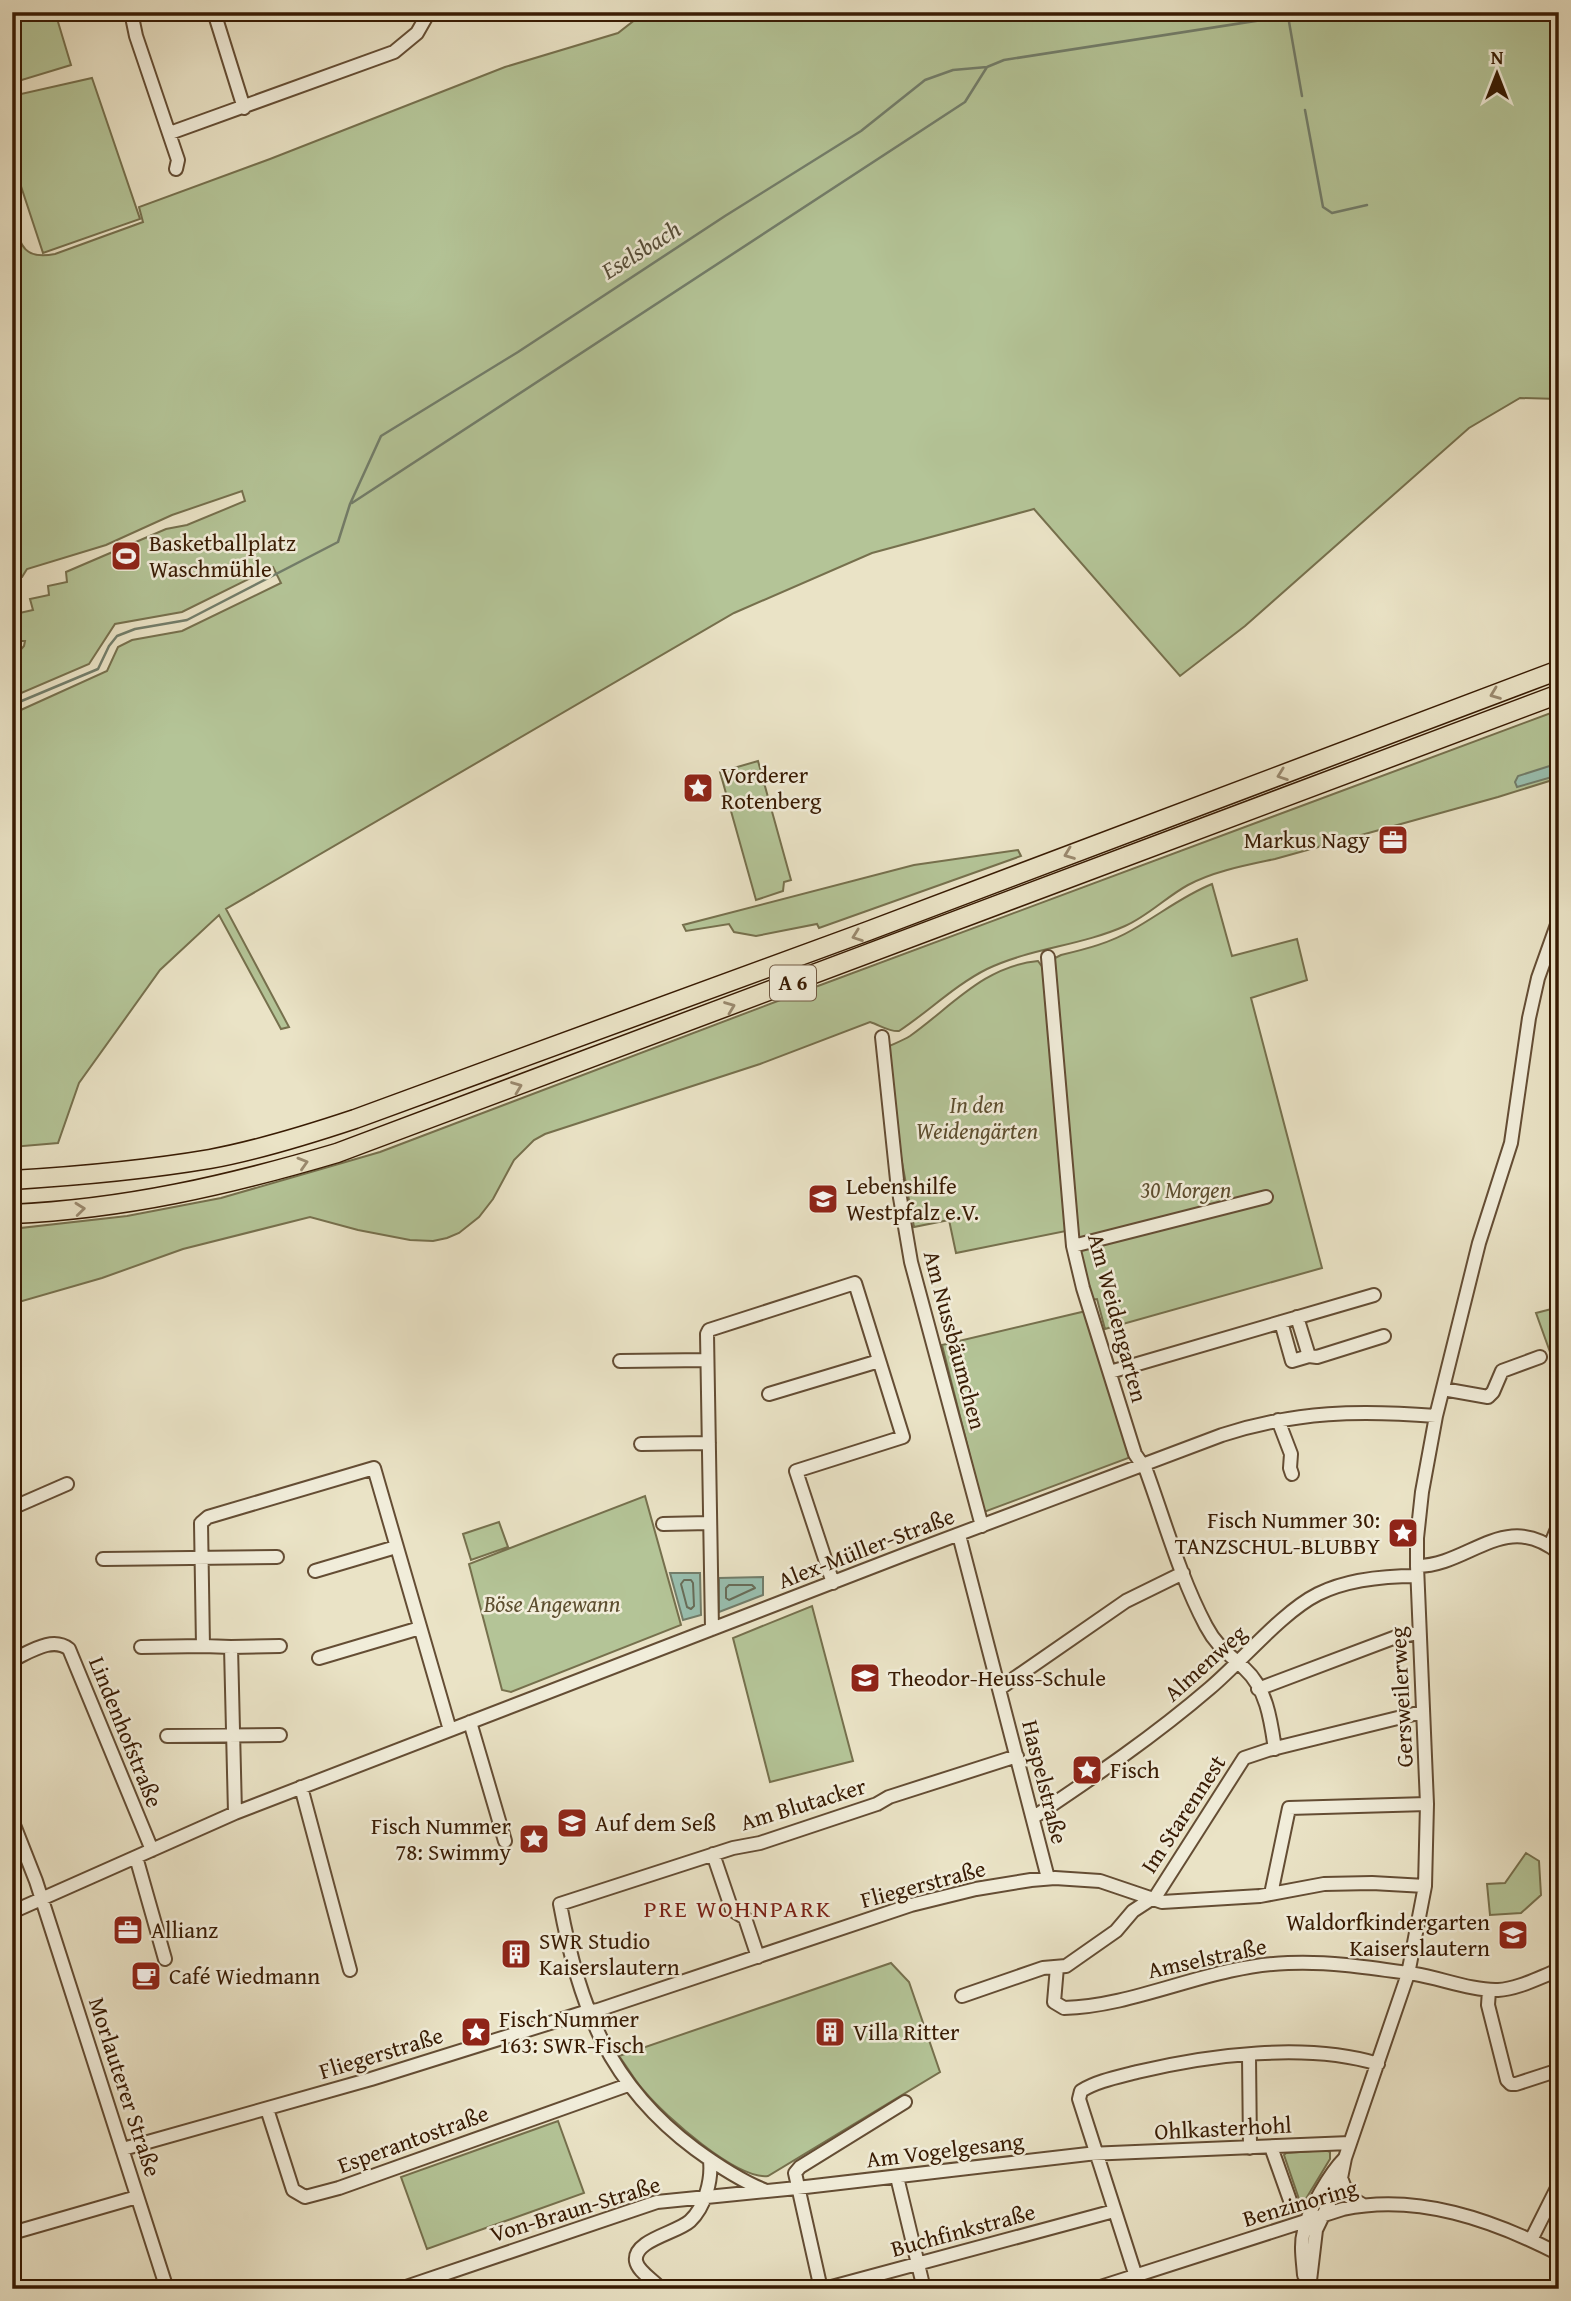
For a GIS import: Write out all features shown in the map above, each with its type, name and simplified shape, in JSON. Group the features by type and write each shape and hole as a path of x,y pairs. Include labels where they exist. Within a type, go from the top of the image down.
{"highway":[{"name":"A 6","path":"12,1180 211,1158 290,1140 355,1119 868,931 1559,670"},
{"name":"A 6","path":"12,1214 103,1207 180,1195 337,1153 1559,694"}],"street":[{"path":"131,12 136,36 178,160 176,169"},
{"path":"214,12 244,108"},
{"path":"170,134 394,52 417,33 429,12"},
{"name":"Gersweilerweg","path":"1308,2289 1314,2242 1341,2178 1345,2158 1408,1974 1425,1886 1427,1804 1418,1633 1419,1506 1436,1416 1483,1228 1511,1143 1529,1018 1538,978 1559,919"},
{"name":"Am Weidengarten","path":"1048,957 1073,1246 1083,1287 1135,1454 1147,1472 1183,1573 1208,1629 1218,1645 1238,1664"},
{"name":"Am Nussbäumchen","path":"882,1037 897,1180 911,1262 982,1526"},
{"path":"1073,1246 1266,1197"},
{"path":"712,1629 707,1360 709,1330 855,1283 903,1437 796,1471 833,1583"},
{"path":"1110,1372 1374,1295"},
{"path":"1297,1317 1309,1356"},
{"path":"1281,1322 1292,1361 1309,1356 1317,1357 1384,1336"},
{"path":"1443,1389 1488,1397 1502,1371 1540,1357"},
{"path":"620,1362 707,1360"},
{"path":"769,1394 879,1361"},
{"name":"Alex-Müller-Straße","path":"12,1912 235,1813 1222,1435 1310,1414 1387,1412 1436,1416"},
{"path":"1278,1420 1291,1454 1292,1474"},
{"path":"641,1444 709,1443"},
{"path":"203,1646 201,1523 208,1517 374,1468 450,1730"},
{"path":"12,1508 67,1483"},
{"path":"663,1524 709,1523"},
{"path":"1554,1549 1559,1524"},
{"name":"Haspelstraße","path":"959,1535 1048,1878"},
{"name":"Almenweg","path":"1034,1817 1133,1750 1238,1664 1292,1612 1317,1594 1335,1587 1417,1571 1508,1536 1530,1538 1554,1549"},
{"path":"315,1571 396,1547"},
{"path":"103,1559 276,1557"},
{"path":"999,1689 1126,1601 1183,1573"},
{"path":"319,1658 420,1628"},
{"path":"1258,1689 1396,1637 1418,1633"},
{"name":"Lindenhofstraße","path":"12,1660 52,1643 62,1644 69,1649 152,1850"},
{"path":"141,1647 279,1646"},
{"path":"231,1647 235,1813"},
{"path":"1238,1664 1252,1677 1267,1707 1275,1749"},
{"name":"Im Starennest","path":"962,1996 1043,1968 1066,1966 1116,1931 1141,1905 1152,1900 1244,1758 1423,1712"},
{"path":"470,1722 505,1841"},
{"path":"167,1737 280,1734"},
{"name":"Am Blutacker","path":"589,2011 569,1950 560,1903 713,1854 760,1843 877,1804 889,1797 1017,1756"},
{"path":"301,1787 350,1970"},
{"path":"1271,1894 1289,1808 1427,1804"},
{"name":"Morlauterer Straße","path":"12,1820 41,1899 167,2289"},
{"path":"713,1854 732,1910 745,1918 758,1957"},
{"path":"136,1857 165,1959"},
{"name":"Fliegerstraße","path":"123,2149 267,2109 589,2011 911,1905 976,1889 1048,1878 1100,1881 1152,1900 1180,1901 1271,1894 1298,1887 1345,1883 1425,1886"},
{"name":"Amselstraße","path":"1057,1967 1054,2002 1064,2008 1122,1999 1257,1965 1338,1964 1408,1974"},
{"path":"1408,1974 1489,1990 1506,1989 1559,1970"},
{"path":"1489,1990 1489,2005 1507,2080 1511,2084 1517,2084 1559,2070"},
{"path":"589,2011 603,2045 645,2106 671,2132 710,2161 767,2192"},
{"path":"1249,2056 1250,2148"},
{"path":"1140,2289 1079,2099 1081,2091 1101,2082 1161,2066 1249,2056 1342,2056 1378,2064"},
{"name":"Esperantostraße","path":"267,2109 293,2189 305,2197 339,2188 628,2085"},
{"name":"Am Vogelgesang","path":"797,2188 795,2173 800,2167 905,2102"},
{"name":"Ohlkasterhohl","path":"1098,2154 1350,2143"},
{"path":"1271,2147 1292,2206"},
{"name":"Am Vogelgesang","path":"767,2192 1098,2154"},
{"name":"Gersweilerweg","path":"1308,2289 1302,2255 1303,2231 1336,2167 1345,2158"},
{"path":"661,2289 639,2267 637,2253 641,2246 687,2223 704,2198 711,2175 710,2161"},
{"path":"897,2177 924,2289"},
{"path":"1341,2178 1348,2196 1363,2205"},
{"path":"1531,2240 1559,2184"},
{"path":"797,2188 823,2289"},
{"name":"Von-Braun-Straße","path":"400,2289 646,2204 767,2192"},
{"path":"12,2233 137,2197"},
{"name":"Benzinoring","path":"1094,2289 1307,2220 1363,2205 1410,2205 1461,2214 1494,2224 1559,2253"},
{"name":"Buchfinkstraße","path":"823,2289 1114,2211"}],"green space":[{"path":"12,12 55,12 71,65 12,83"},
{"path":"645,12 1559,12 1559,399 1520,398 1469,428 1245,626 1180,676 1034,509 872,553 734,613 226,909 289,1027 281,1029 219,915 160,970 79,1083 58,1143 12,1147 12,714 107,671 118,647 132,640 182,631 281,583 273,567 182,612 115,624 89,664 12,697 12,654 15,656 25,641 20,641 15,614 33,610 30,599 49,595 48,586 67,582 66,572 166,529 187,525 245,501 242,491 172,515 106,545 27,569 22,577 12,578 12,214 20,240 28,252 55,254 143,222 139,207 505,67 618,33"},
{"path":"92,78 140,219 43,253 12,159 12,96"},
{"path":"1559,710 1559,778 1209,876 1180,890 1125,926 1091,938 1021,956 987,969 899,1031 870,1022 760,1064 545,1134 534,1140 514,1160 493,1199 479,1217 459,1233 447,1238 433,1241 410,1240 310,1217 183,1249 102,1278 12,1304 12,1229 127,1216 221,1198 380,1152"},
{"path":"758,761 791,880 784,882 783,891 756,900 720,772"},
{"path":"1018,850 1021,856 819,928 817,924 756,936 734,932 729,924 686,931 683,925 914,865"},
{"name":"30 Morgen","path":"1212,884 1232,956 1297,939 1307,980 1251,998 1322,1268 1105,1329 1097,1299 1090,1300 1079,1253 1052,966 1055,958 1124,935"},
{"name":"In den Weidengärten","path":"1038,961 1043,968 1071,1230 956,1253 949,1220 914,1227 896,1130 885,1048 910,1036 985,979 1019,964"},
{"path":"1559,1307 1559,1377 1536,1313"},
{"path":"1086,1311 1131,1457 984,1512 942,1345"},
{"name":"Böse Angewann","path":"645,1496 681,1625 511,1692 502,1690 469,1564"},
{"path":"499,1522 508,1547 471,1560 463,1534"},
{"path":"812,1606 853,1761 770,1782 733,1638"},
{"path":"1526,1853 1539,1861 1541,1895 1521,1913 1490,1915 1487,1884 1505,1883"},
{"path":"891,1963 909,1982 940,2072 768,2176 755,2175 739,2168 702,2144 668,2116 645,2092 619,2056"},
{"path":"558,2121 584,2193 427,2249 401,2177"},
{"path":"1326,2150 1330,2152 1330,2159 1298,2212 1296,2204 1300,2202 1284,2155"}],"water":[{"path":"1559,763 1559,775 1517,787 1515,782 1518,776"},
{"path":"670,1573 700,1573 701,1615 683,1620"},
{"path":"763,1577 763,1595 719,1612 719,1578"}],"waterway":[{"name":"Eselsbach","path":"12,705 98,669 117,636 135,629 187,620 338,542 350,504 381,436 518,352 725,216 861,131 925,80 953,70 987,67 1004,60 1313,12"},
{"path":"1288,16 1302,96"},
{"name":"Eselsbach","path":"352,503 965,102 987,67"},
{"path":"1305,110 1323,207 1332,213 1367,205"}],"place":[{"name":"Basketballplatz Waschmühle","path":"126,556"},
{"name":"Vorderer Rotenberg","path":"698,788"},
{"name":"Markus Nagy","path":"1393,840"},
{"name":"Lebenshilfe Westpfalz e.V.","path":"823,1199"},
{"name":"Fisch Nummer 30: TANZSCHUL-BLUBBY","path":"1403,1533"},
{"name":"Theodor-Heuss-Schule","path":"865,1678"},
{"name":"Fisch","path":"1087,1770"},
{"name":"Auf dem Seß","path":"572,1823"},
{"name":"Fisch Nummer 78: Swimmy","path":"534,1839"},
{"name":"Allianz","path":"128,1930"},
{"name":"Waldorfkindergarten Kaiserslautern","path":"1513,1935"},
{"name":"SWR Studio Kaiserslautern","path":"516,1954"},
{"name":"Café Wiedmann","path":"146,1976"},
{"name":"Fisch Nummer 163: SWR-Fisch","path":"476,2032"},
{"name":"Villa Ritter","path":"830,2032"}],"district":[{"name":"PRE WOHNPARK","path":"738,1909"}]}
